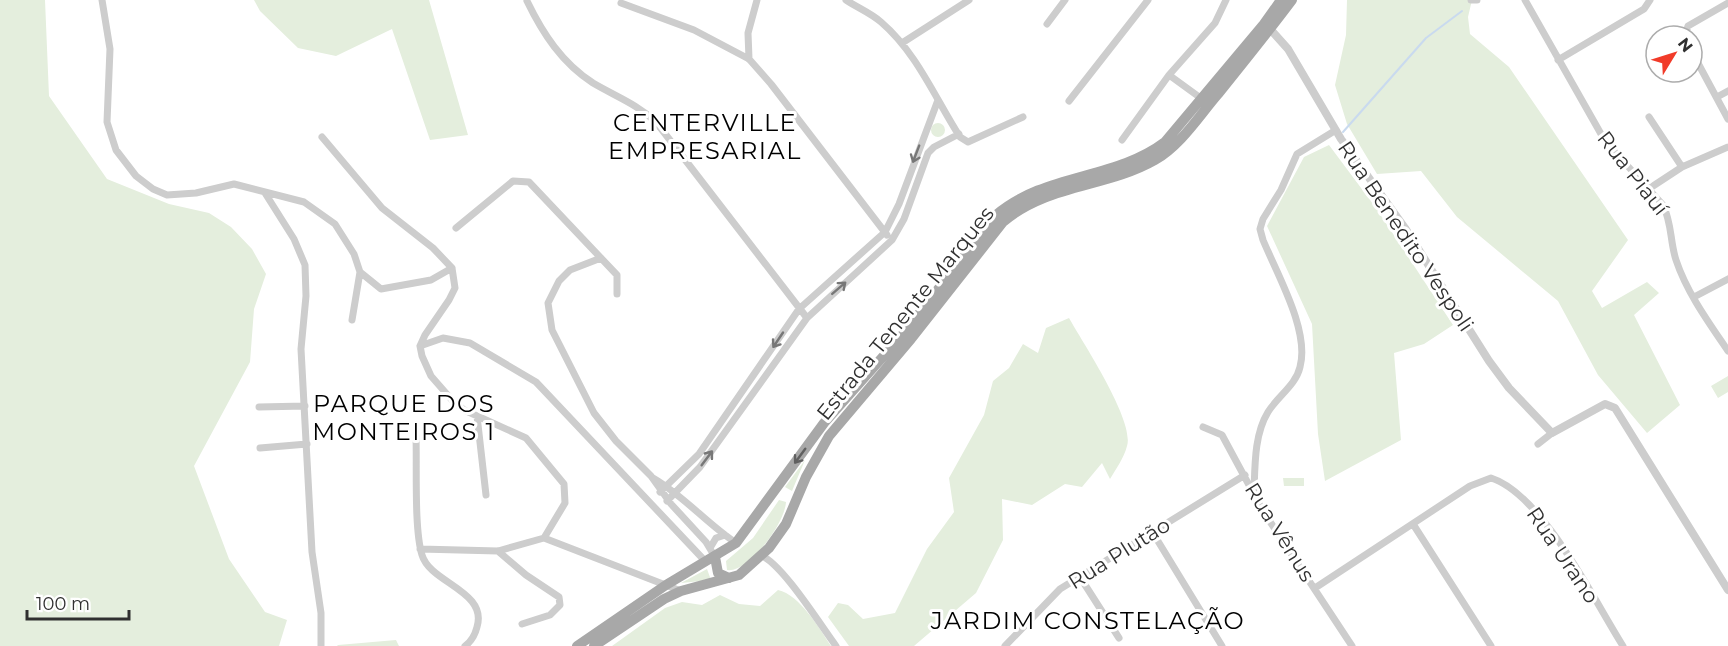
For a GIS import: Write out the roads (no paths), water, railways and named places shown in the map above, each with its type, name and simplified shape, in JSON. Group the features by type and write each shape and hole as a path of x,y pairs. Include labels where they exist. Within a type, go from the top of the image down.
{"main road":[{"name":"Estrada Tenente Marques","path":"577,646 710,556 736,543 824,423 904,333 996,215 1008,205 1039,188 1123,164 1149,153 1170,137 1281,0"},
{"name":"Estrada Tenente Marques","path":"594,646 664,599 681,591 739,574 772,544 790,514 817,454 829,436 911,339 1003,222 1014,212 1043,196 1126,173 1162,156 1185,133 1271,30 1292,0"},
{"path":"769,500 780,495 785,496 788,500 790,514"},
{"path":"710,556 718,573 729,578"}],"street":[{"path":"102,0 110,49 107,122 111,139 125,163 153,189 167,195 196,193 227,184 304,202 326,216 344,236 360,272 381,289 431,280 452,268"},
{"path":"749,59 748,33 757,0"},
{"path":"846,0 872,15 902,44 918,64 959,134 968,142 1023,117"},
{"path":"902,44 969,0"},
{"path":"1047,24 1065,0"},
{"path":"1069,101 1148,0"},
{"path":"1122,140 1170,75 1215,23 1226,0"},
{"path":"1471,0 1477,0"},
{"name":"Rua Piauí","path":"1525,0 1605,141 1650,188 1669,216 1675,257 1694,297 1728,351"},
{"path":"527,1 547,38 569,64 595,84 639,107 656,122 807,318"},
{"path":"621,3 694,30 749,59 892,240"},
{"path":"1558,60 1649,3"},
{"path":"1691,24 1728,3"},
{"name":"Rua Benedito Vespoli","path":"1271,30 1288,49 1336,130 1405,228 1489,361 1509,388 1552,433"},
{"path":"1704,74 1728,119"},
{"path":"1170,75 1202,99"},
{"path":"1717,97 1728,92"},
{"path":"660,492 699,454 799,309 885,232 899,204 938,100"},
{"path":"1648,117 1682,167"},
{"path":"1254,493 1255,452 1263,423 1269,411 1297,376 1301,366 1299,332 1263,240 1261,224 1298,154 1336,130"},
{"path":"667,501 700,467 722,439 807,318 892,240 904,219 928,153 934,147 959,134"},
{"path":"322,137 382,208 433,248 452,268 455,288 420,346 427,366 440,388 464,410 526,438 564,484 565,503 544,538"},
{"path":"1650,188 1682,167 1728,147"},
{"path":"456,228 507,186 523,179 536,186 617,275 617,294"},
{"path":"265,193 294,239 305,265 306,296 301,349 312,552 321,613 321,646"},
{"path":"601,258 570,270 559,281 548,303 549,317 559,346 594,413 616,441 651,476 676,492 736,543"},
{"path":"352,320 360,272"},
{"path":"1694,297 1728,279"},
{"path":"420,346 443,338 470,343 536,382 710,556"},
{"path":"1538,444 1552,433 1605,404 1615,408 1728,590"},
{"path":"259,407 304,406"},
{"path":"477,416 486,495"},
{"name":"Rua Vênus","path":"1203,427 1222,435 1254,493 1352,646"},
{"path":"416,436 420,549 428,567 467,597 478,615 477,628 465,646"},
{"path":"260,448 307,444"},
{"name":"Rua Plutão","path":"1005,646 1046,602 1080,577 1245,475"},
{"path":"651,476 660,492 710,556"},
{"name":"Rua Urano","path":"1413,524 1470,486 1491,478 1504,482 1533,507 1623,646"},
{"path":"1315,588 1413,524 1491,646"},
{"path":"1153,533 1222,646"},
{"path":"710,556 716,537 725,536"},
{"path":"420,549 498,551 544,538 681,591"},
{"path":"772,544 774,557 786,578"},
{"path":"498,551 526,575 559,597 560,605 555,612 522,624"},
{"path":"760,555 770,560 786,578 836,646"},
{"path":"1080,577 1119,638"}],"waterway":[{"path":"1343,132 1426,38 1462,11"}],"district":[{"name":"CENTERVILLE EMPRESARIAL","path":"705,136"},
{"name":"PARQUE DOS MONTEIROS 1","path":"404,417"},
{"name":"JARDIM CONSTELAÇÃO","path":"1088,620"}]}
